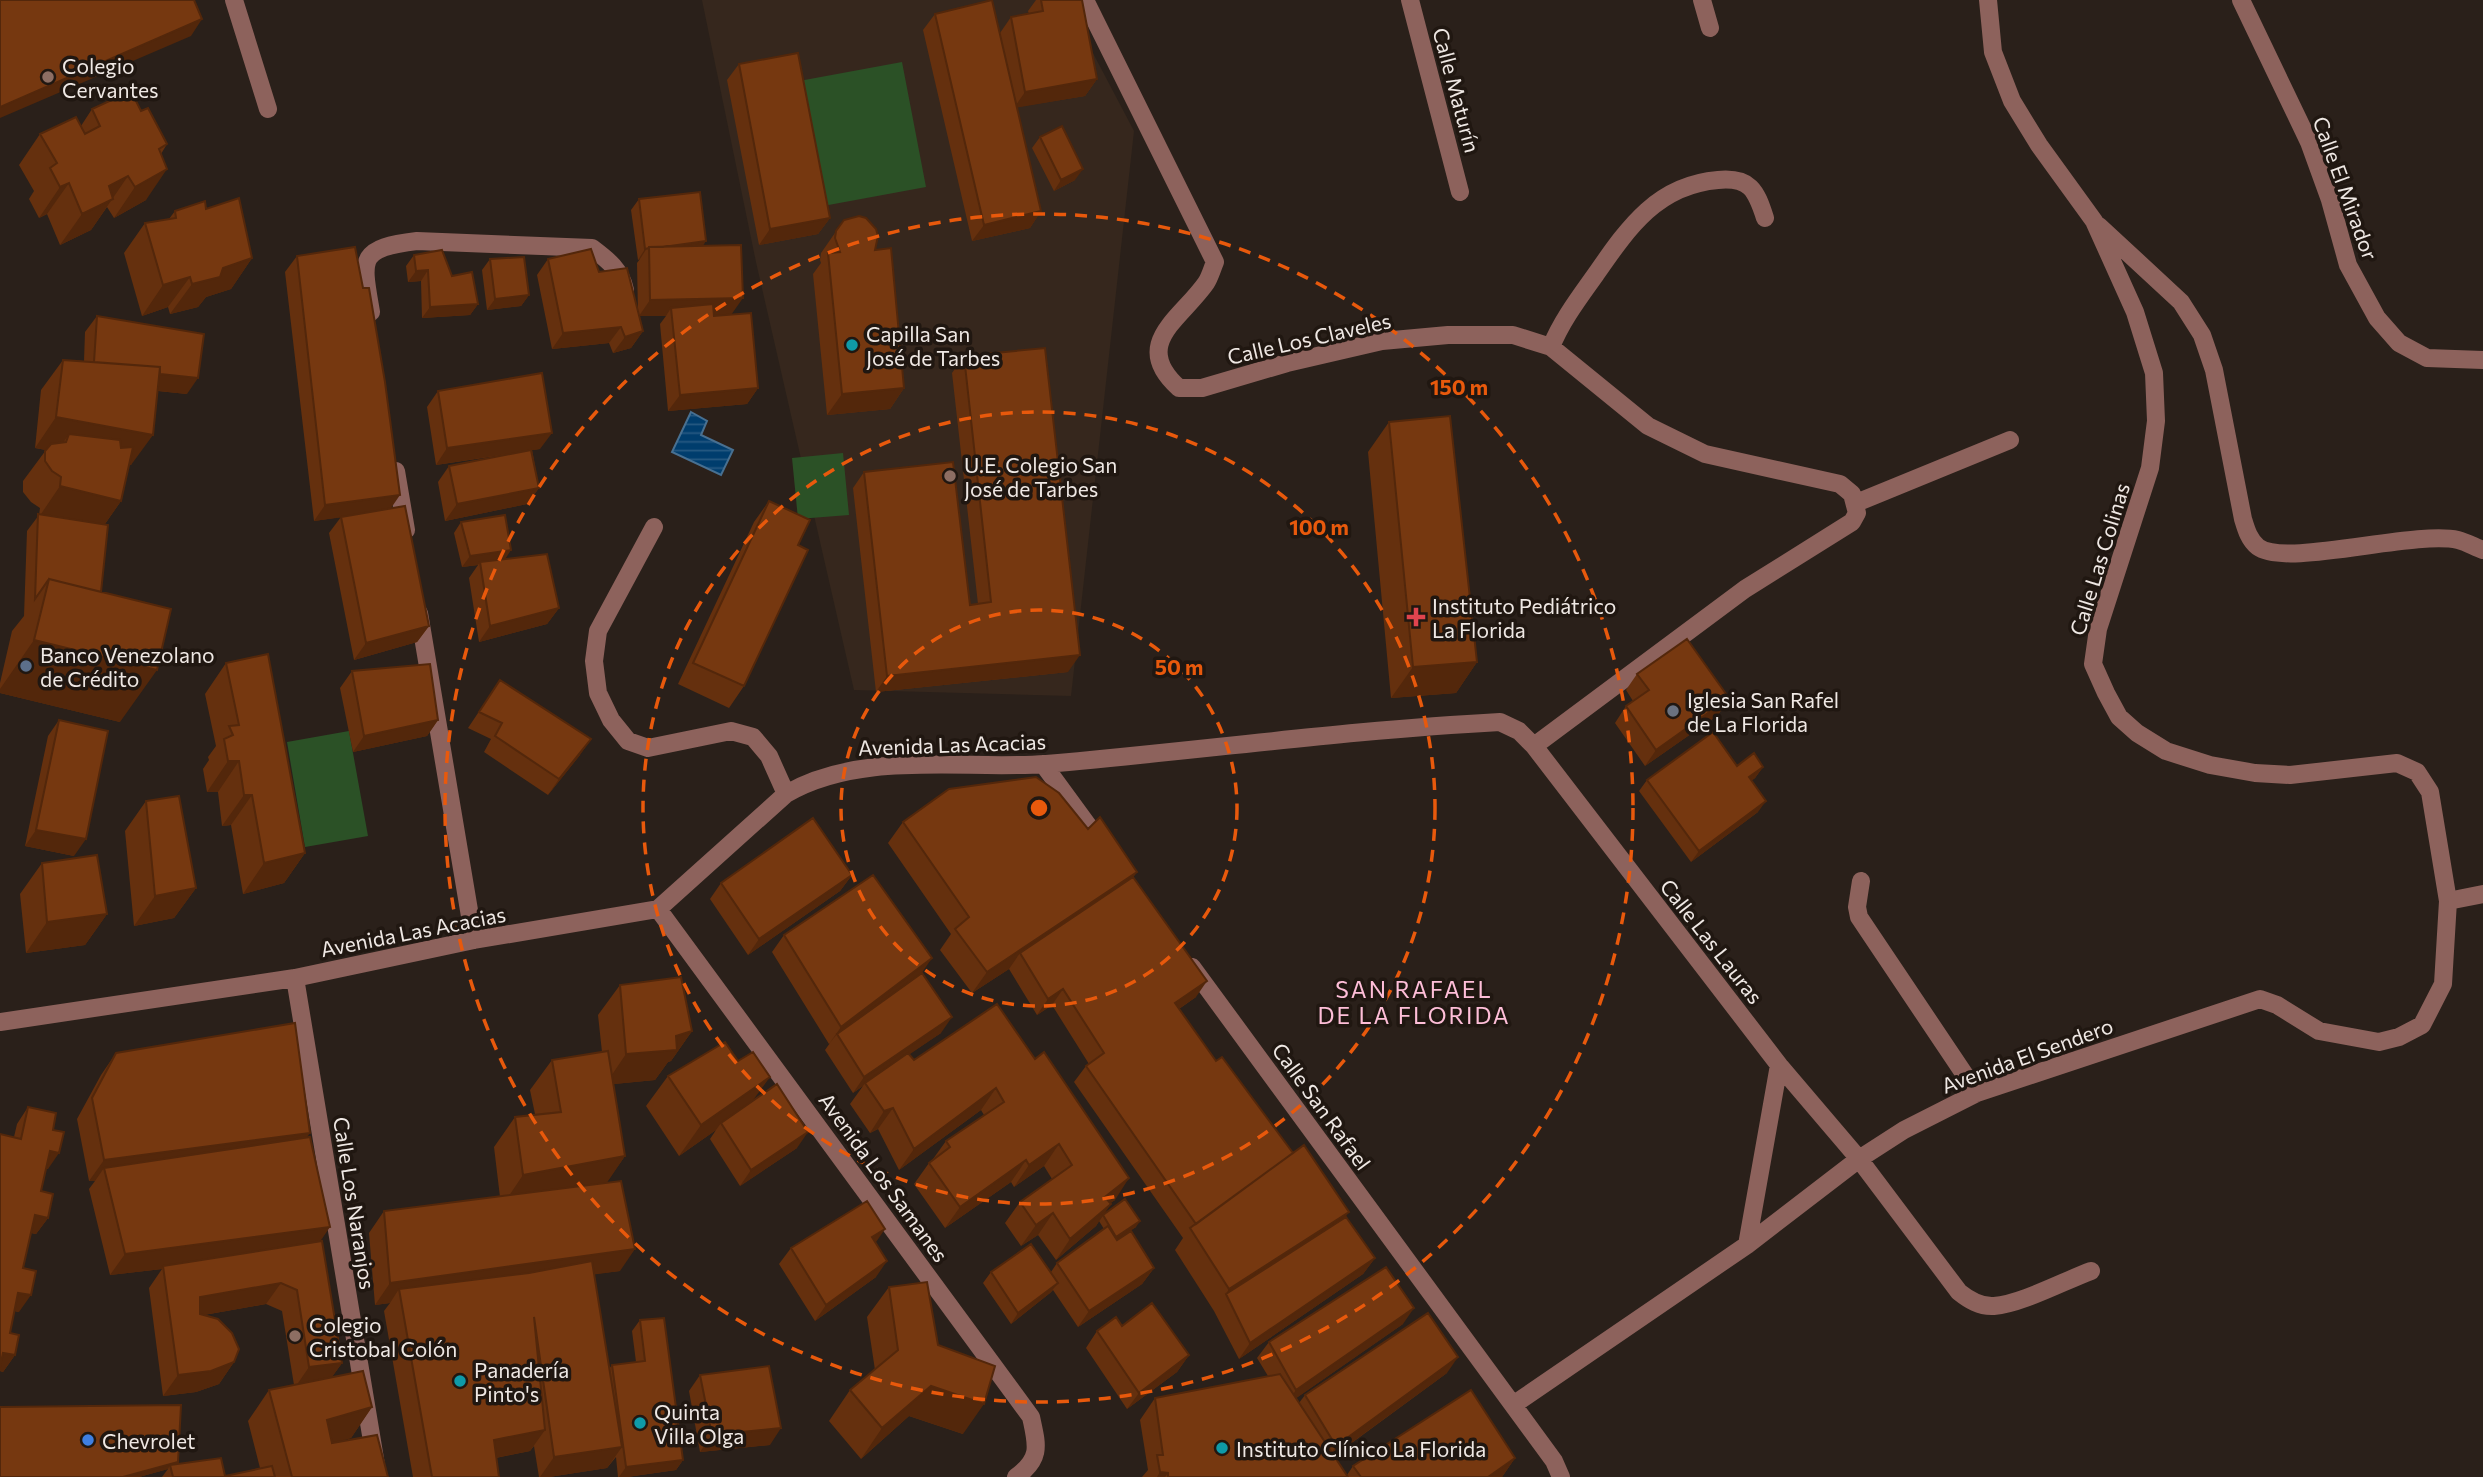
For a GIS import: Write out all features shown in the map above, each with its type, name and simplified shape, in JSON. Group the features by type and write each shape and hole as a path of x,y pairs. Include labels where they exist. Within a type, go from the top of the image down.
{"street":[{"path":"234,0 268,109"},
{"name":"Calle Los Claveles","path":"1085,0 1215,262 1208,281 1159,341 1159,360 1166,376 1179,388 1202,388 1287,363 1382,341 1448,335 1513,335 1551,347 1648,426 1704,454 1840,484 1852,494 1856,503"},
{"name":"Calle Maturín","path":"1410,0 1460,192"},
{"path":"1702,0 1710,28"},
{"name":"Calle Las Colinas","path":"1988,0 1993,52 2012,102 2039,145 2094,221 2135,312 2154,373 2156,421 2150,468 2098,629 2093,664 2106,693 2119,717 2137,733 2166,751 2210,765 2255,773 2290,775 2397,763 2417,772 2430,792 2448,901"},
{"name":"Calle El Mirador","path":"2241,0 2309,142 2330,200 2348,265 2377,318 2399,344 2427,358 2483,360"},
{"path":"1551,347 1565,318 1615,243 1646,209 1672,193 1699,181 1734,178 1747,183 1758,194 1765,218"},
{"path":"2094,221 2181,302 2202,335 2214,370 2243,519 2248,536 2258,547 2275,554 2419,539 2457,540 2483,550"},
{"path":"372,324 363,269 370,254 390,244 416,241 592,248 622,276 628,303"},
{"path":"1534,746 1745,589 1852,522 1857,513 1856,503 2010,440"},
{"path":"393,448 408,545"},
{"path":"654,527 598,631 594,661 598,693 611,720 628,741 648,748 731,731 753,737 769,756 786,794"},
{"path":"417,600 474,940"},
{"name":"Avenida Las Acacias","path":"0,1021 295,978 474,940 658,909 786,794 806,783 858,768 1043,764 1362,732 1500,722 1519,731 1534,746"},
{"name":"Calle Las Lauras","path":"1534,746 1779,1065 1859,1160 1959,1292 1972,1302 1992,1306 2017,1301 2091,1270"},
{"path":"1043,764 1117,865"},
{"path":"1861,881 1857,907 1859,917 1977,1093"},
{"path":"2448,901 2483,894"},
{"name":"Avenida El Sendero","path":"1513,1405 1747,1245 1859,1160 1904,1130 1977,1093 2260,999 2277,1005 2319,1031 2379,1042 2399,1037 2422,1025 2443,984 2448,901"},
{"name":"Avenida Los Samanes","path":"658,909 1031,1416 1037,1445 1030,1467 1016,1477"},
{"name":"Calle San Rafael","path":"1183,955 1554,1461 1561,1477"},
{"name":"Calle Los Naranjos","path":"295,978 378,1477"},
{"path":"1747,1245 1779,1065"}],"shaded area":[{"name":"U.E. Colegio San José de Tarbes","path":"702,0 1065,0 1134,131 1071,696 854,690 756,262"}],"green space":[{"path":"902,62 926,187 796,211 772,86"},
{"path":"843,453 849,515 798,519 792,458"},
{"path":"349,731 368,836 305,847 287,742"}],"water":[{"path":"691,412 707,421 701,435 733,450 721,475 672,452"}],"building":[{"name":"Colegio Cervantes","path":"0,0 194,0 202,19 0,107"},
{"path":"992,0 1041,211 984,225 935,14"},
{"path":"1041,0 1082,0 1097,79 1025,92 1011,17 1043,11"},
{"path":"798,53 830,218 770,229 739,64"},
{"path":"131,91 141,111 148,108 167,144 159,149 167,169 135,187 128,176 109,186 113,199 82,214 69,183 60,187 50,168 57,163 40,134 76,117 85,134 100,126 92,109"},
{"path":"1062,126 1083,169 1061,180 1040,137"},
{"path":"700,192 706,241 645,249 639,199"},
{"path":"239,198 252,258 223,268 220,277 192,284 190,277 163,285 145,223 176,218 175,211 205,201 206,209"},
{"path":"859,216 866,218 876,229 878,236 875,250 891,248 904,388 842,394 828,253 840,252 835,238 836,231 844,220"},
{"path":"741,245 743,298 650,300 649,247"},
{"path":"355,247 363,288 369,288 400,495 325,505 297,256"},
{"path":"591,249 599,272 627,268 643,331 625,337 621,327 563,333 548,259"},
{"path":"442,250 452,276 472,272 478,304 430,307 428,270 416,271 414,255"},
{"path":"524,257 529,295 495,299 490,259"},
{"path":"713,304 714,316 751,313 758,388 680,395 671,308"},
{"path":"97,316 204,334 198,378 160,374 160,367 94,362"},
{"path":"1045,348 1080,655 887,676 864,472 953,462 970,605 991,602 964,356"},
{"path":"63,360 160,367 153,435 56,417"},
{"path":"542,373 552,433 447,448 438,391"},
{"path":"1450,416 1477,662 1413,667 1389,422"},
{"path":"69,434 120,440 121,448 133,447 121,501 60,486 61,477 52,471 45,461 45,451 51,444 66,442"},
{"path":"531,450 539,488 457,504 449,466"},
{"path":"769,501 810,520 798,545 808,550 744,686 693,663"},
{"path":"405,506 429,626 366,643 341,517"},
{"path":"38,514 108,525 101,592 49,579 35,599"},
{"path":"505,515 511,550 470,556 461,522"},
{"path":"547,554 559,608 490,626 480,562"},
{"path":"49,579 171,609 157,670 34,640"},
{"name":"Iglesia San Rafel de La Florida","path":"1687,639 1729,698 1656,750 1626,706 1649,690 1637,674"},
{"path":"268,654 305,853 264,863 252,795 244,795 239,761 228,761 224,739 233,735 229,726 239,725 226,663"},
{"path":"430,664 438,720 364,736 352,671"},
{"path":"500,680 591,739 559,779 495,736 502,723 479,712"},
{"path":"59,720 108,731 86,839 36,830"},
{"path":"1713,732 1737,766 1754,753 1763,767 1749,777 1766,801 1699,851 1647,780"},
{"path":"1036,777 1059,793 1088,829 1100,817 1137,872 987,972 955,929 969,917 903,822 949,789"},
{"path":"179,796 196,888 155,896 146,801"},
{"path":"813,818 852,875 759,939 721,883"},
{"path":"97,855 107,914 47,922 42,863"},
{"path":"873,875 932,958 841,1027 784,935"},
{"path":"1133,877 1207,981 1175,1003 1216,1061 1222,1057 1293,1153 1196,1224 1086,1066 1104,1053 1063,989 1048,999 1020,953"},
{"path":"922,973 952,1017 864,1077 837,1034"},
{"path":"681,977 692,1031 676,1036 677,1050 626,1054 620,985"},
{"path":"997,1004 1035,1059 1044,1052 1129,1178 1105,1197 1111,1204 1070,1239 1053,1213 1036,1225 1020,1202 1072,1165 1059,1144 1029,1165 1026,1160 960,1207 929,1163 950,1147 946,1141 1004,1102 996,1088 914,1149 893,1108 884,1111 865,1083 908,1053 914,1060"},
{"path":"295,1023 310,1133 104,1160 92,1098 116,1053"},
{"path":"725,1042 738,1061 753,1052 770,1077 701,1125 668,1076"},
{"path":"608,1051 625,1156 523,1175 515,1117 561,1112 552,1060"},
{"path":"777,1084 808,1132 751,1170 721,1123"},
{"path":"28,1107 56,1113 53,1130 64,1132 59,1153 50,1151 41,1191 53,1194 48,1218 35,1215 23,1268 36,1271 31,1295 18,1293 10,1333 19,1335 15,1355 3,1353 0,1367 0,1134 21,1139"},
{"path":"310,1137 330,1227 125,1254 104,1168"},
{"path":"1304,1145 1349,1212 1229,1289 1190,1228"},
{"path":"621,1181 635,1249 390,1283 384,1211"},
{"path":"1125,1199 1140,1221 1116,1237 1103,1215"},
{"path":"867,1201 885,1229 872,1237 887,1261 826,1305 791,1248"},
{"path":"1346,1217 1375,1258 1250,1343 1226,1294"},
{"path":"1108,1226 1117,1240 1131,1231 1154,1268 1089,1311 1057,1263"},
{"path":"322,1241 342,1363 309,1367 297,1290 281,1283 200,1297 200,1314 218,1319 232,1333 239,1349 234,1362 211,1371 178,1375 163,1266"},
{"path":"1031,1244 1058,1283 1018,1313 991,1272"},
{"path":"592,1261 622,1447 554,1457 534,1317 545,1430 494,1440 499,1477 432,1477 399,1289 529,1273"},
{"path":"1386,1267 1414,1308 1296,1390 1269,1342"},
{"path":"927,1282 938,1345 995,1366 984,1404 931,1386 882,1428 850,1390 898,1350 889,1287"},
{"path":"1152,1303 1189,1355 1139,1393 1097,1331 1116,1317 1122,1326"},
{"path":"1428,1313 1458,1357 1336,1446 1305,1395"},
{"name":"Quinta Villa Olga","path":"664,1318 683,1460 626,1467 612,1365 645,1361 640,1320"},
{"path":"769,1366 781,1428 712,1435 700,1375"},
{"path":"363,1371 372,1407 327,1420 332,1443 377,1435 388,1477 292,1477 269,1390"},
{"name":"Instituto Clínico La Florida","path":"1280,1374 1348,1477 1168,1477 1168,1473 1160,1472 1157,1455 1163,1455 1155,1398"},
{"path":"1471,1390 1515,1458 1488,1477 1361,1477 1353,1466"},
{"name":"Chevrolet","path":"181,1405 178,1462 123,1477 0,1477 0,1407"},
{"path":"221,1458 225,1476 272,1466 275,1477 173,1477 170,1465"}],"place":[{"name":"Colegio Cervantes","path":"48,77"},
{"name":"Capilla San José de Tarbes","path":"852,345"},
{"name":"U.E. Colegio San José de Tarbes","path":"950,476"},
{"name":"Instituto Pediátrico La Florida","path":"1416,617"},
{"name":"Banco Venezolano de Crédito","path":"26,666"},
{"name":"Iglesia San Rafel de La Florida","path":"1673,711"},
{"name":"Colegio Cristobal Colón","path":"295,1336"},
{"name":"Panadería Pinto's","path":"460,1381"},
{"name":"Quinta Villa Olga","path":"640,1423"},
{"name":"Chevrolet","path":"88,1440"},
{"name":"Instituto Clínico La Florida","path":"1222,1448"}],"district":[{"name":"SAN RAFAEL DE LA FLORIDA","path":"1414,1002"}]}
